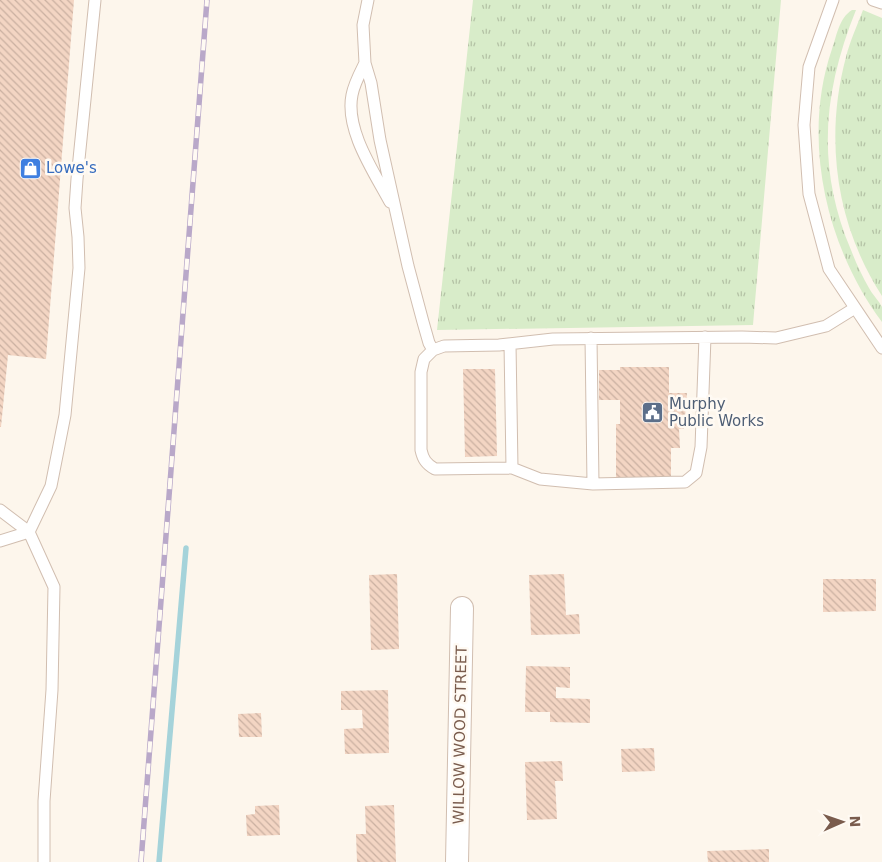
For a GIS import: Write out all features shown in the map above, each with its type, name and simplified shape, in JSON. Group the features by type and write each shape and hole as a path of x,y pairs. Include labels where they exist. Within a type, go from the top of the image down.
{"street":[{"name":"WILLOW WOOD STREET","path":"457,862 462,608"}],"lane":[{"path":"0,541 29,532 51,486 65,416 79,268 75,208 77,179 95,0"},
{"path":"368,0 363,25 365,63 371,83 380,140 408,266 422,322 432,350"},
{"path":"833,0 809,66 804,125 809,194 828,269 882,348"},
{"path":"873,0 882,3"},
{"path":"365,63 352,95 351,112 355,133 398,219"},
{"path":"705,337 701,447 696,473 685,482 593,484 540,479 512,468 435,469 428,465 423,458 421,450 421,372 424,359 432,350 444,346 499,345 553,339 705,337 776,338 826,326 855,308"},
{"path":"592,338 593,484"},
{"path":"510,344 512,468"},
{"path":"0,510 29,532 54,587 52,690 44,801 44,862"}],"green space":[{"path":"473,0 781,0 753,325 437,330"},
{"path":"852,10 856,10 836,70 831,100 828,159 832,189 840,219 859,269 882,307 882,322 846,260 833,226 824,191 819,155 819,119 823,83 839,27"},
{"path":"863,10 882,18 882,296 866,269 854,240 845,211 839,181 836,150 839,88 848,51"}],"building":[{"name":"Lowe's","path":"0,0 74,0 46,359 8,355 1,427 0,427"},
{"name":"Murphy Public Works","path":"620,367 669,367 669,393 687,393 684,429 679,429 680,448 671,448 671,477 616,478 616,424 620,424 620,400 599,400 599,370 620,370"},
{"path":"463,369 495,369 497,456 465,457"},
{"path":"397,574 399,649 371,650 369,575"},
{"path":"564,574 566,615 579,614 580,634 531,635 529,575"},
{"path":"823,579 876,579 876,611 823,612"},
{"path":"526,666 570,667 570,688 556,687 556,698 590,699 590,723 550,722 550,712 525,712"},
{"path":"388,690 389,753 345,754 344,729 363,728 362,710 341,710 341,691"},
{"path":"261,713 262,737 239,737 238,714"},
{"path":"654,748 655,771 622,772 621,749"},
{"path":"562,761 563,781 555,781 557,819 527,820 525,762"},
{"path":"279,805 280,835 247,836 246,815 255,814 255,806"},
{"path":"394,805 396,862 357,862 356,834 366,834 365,806"},
{"path":"769,849 769,862 708,862 707,851"}],"waterway":[{"path":"159,862 186,548"}],"railway":[{"path":"141,862 207,0"}],"place":[{"name":"Lowe's","path":"30,168"},
{"name":"Murphy Public Works","path":"653,413"}]}
